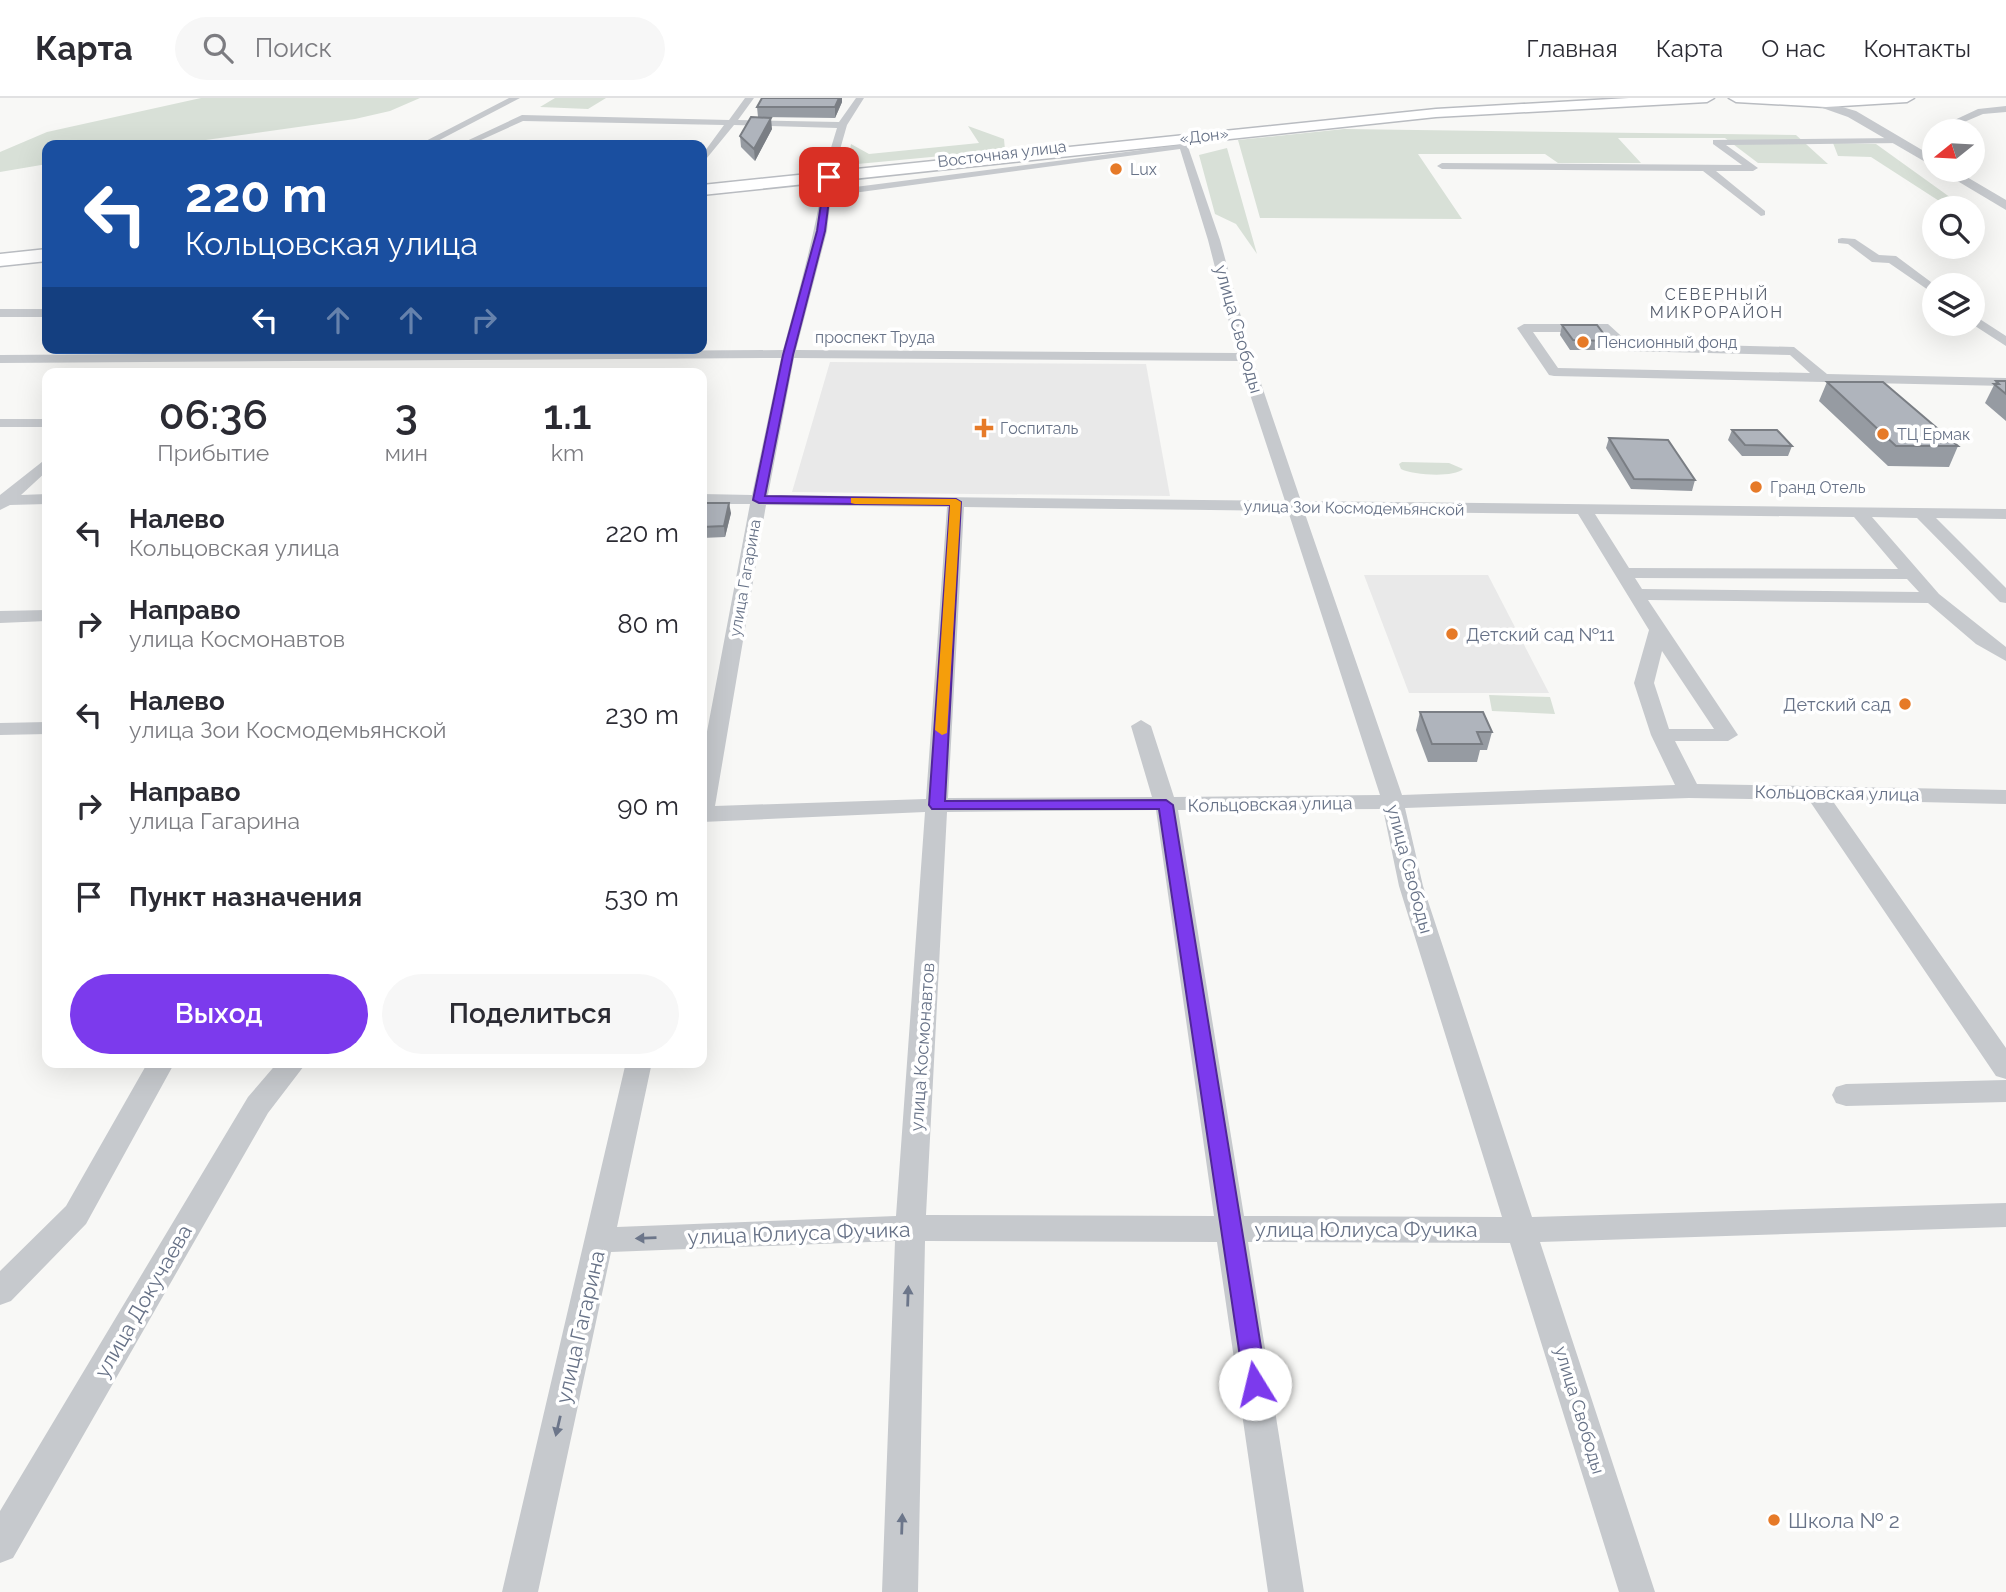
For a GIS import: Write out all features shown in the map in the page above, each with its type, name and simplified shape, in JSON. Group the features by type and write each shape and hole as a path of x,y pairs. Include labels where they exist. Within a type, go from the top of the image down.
{"main road":[{"name":"«Дон»","path":"827,182 971,161 1449,112 1707,98"},
{"path":"1737,98 1853,104 1908,98"},
{"path":"707,188 827,182"},
{"path":"0,260 42,256"}],"street":[{"path":"433,140 516,98"},
{"path":"707,156 750,98"},
{"path":"827,182 842,125 860,98"},
{"path":"1853,104 1918,138"},
{"path":"1442,166 1752,168 1716,142 1918,138 1981,111 2006,108"},
{"path":"474,140 522,118 842,125"},
{"name":"Восточная улица","path":"827,182 1184,146"},
{"name":"улица Свободы","path":"1184,146 1214,240 1245,357 1393,802 1411,886 1637,1592"},
{"path":"1705,167 1761,214"},
{"name":"улица Гагарина","path":"707,786 759,500 788,355 821,231 827,182"},
{"path":"1966,182 2006,206"},
{"path":"1842,241 1851,241 1876,259 1892,260 1922,281"},
{"path":"0,313 42,313"},
{"path":"1985,327 2006,342"},
{"path":"1824,379 1794,351 1625,347 1608,328 1524,328 1554,372 1824,379 2006,382"},
{"name":"проспект Труда","path":"0,359 142,354"},
{"path":"154,368 169,354"},
{"path":"291,368 303,354"},
{"path":"451,368 461,354"},
{"name":"проспект Труда","path":"707,354 1245,357"},
{"path":"0,423 42,423"},
{"path":"2,502 42,467"},
{"path":"2,502 42,499"},
{"name":"улица Зои Космодемьянской","path":"707,499 1294,508 2006,514"},
{"name":"улица Космонавтов","path":"900,1592 910,1228 956,502"},
{"path":"1584,510 1658,630 1728,735 1661,735"},
{"path":"1858,511 1933,598 1983,640 2006,655"},
{"path":"1921,513 2006,598"},
{"path":"1623,573 1913,575"},
{"path":"1636,594 1933,598"},
{"path":"0,617 42,616"},
{"path":"1658,630 1644,682 1661,735 1689,791"},
{"path":"1141,726 1166,805 1286,1592"},
{"path":"0,729 42,728"},
{"name":"Кольцовская улица","path":"707,814 937,805 1393,802 1689,791 1814,791 2006,797"},
{"path":"1814,791 2006,1069"},
{"path":"0,1291 76,1215 159,1068"},
{"name":"улица Докучаева","path":"0,1545 258,1105 289,1068"},
{"name":"улица Гагарина","path":"520,1592 638,1068"},
{"path":"1846,1095 2006,1091"},
{"name":"улица Юлиуса Фучика","path":"600,1240 910,1228 1523,1230 2006,1215"}],"shaded area":[{"path":"201,98 420,98 390,111 355,119 206,140 42,140 42,165 0,172 0,152 47,132"},
{"path":"555,98 606,98 588,109 540,107"},
{"path":"968,126 1004,139 1005,150 847,165 851,144 869,154 979,143"},
{"path":"1344,129 1796,135 1828,164 1758,163 1725,138 1618,138 1641,163 1558,163 1545,154 1418,154 1462,219 1260,218 1238,140"},
{"path":"1833,143 1876,144 1922,177 1922,182 1929,182 1948,196 1931,196 1871,157 1838,156"},
{"path":"1227,148 1257,254 1236,224 1215,214 1199,155"},
{"name":"Госпиталь","path":"830,362 1146,364 1170,496 792,492"},
{"path":"1449,463 1463,469 1451,474 1423,474 1401,469 1399,464"},
{"name":"Детский сад №11","path":"1364,575 1488,575 1549,693 1409,693"},
{"path":"1489,695 1550,697 1555,714 1492,711"}],"building":[{"path":"762,98 839,98 835,107 757,107"},
{"path":"751,117 771,118 754,149 740,136"},
{"path":"1562,325 1597,325 1609,341 1573,340"},
{"path":"1996,381 2006,381 2006,394 1994,384 1999,384"},
{"path":"1827,382 1883,382 1958,446 1896,446"},
{"path":"1732,430 1777,430 1792,446 1745,445"},
{"path":"1609,438 1668,440 1695,480 1634,479"},
{"path":"707,503 729,503 724,526 707,527"},
{"path":"1420,712 1483,712 1492,732 1477,732 1482,744 1432,744"}],"slow traffic":[{"path":"855,501 956,502 942,730"}],"place":[{"name":"Lux","path":"1116,169"},
{"name":"Пенсионный фонд","path":"1583,342"},
{"name":"Госпиталь","path":"984,428"},
{"name":"ТЦ Ермак","path":"1883,434"},
{"name":"Гранд Отель","path":"1756,487"},
{"name":"Детский сад №11","path":"1452,634"},
{"name":"Детский сад","path":"1905,704"},
{"name":"Школа № 2","path":"1774,1520"}],"district":[{"name":"СЕВЕРНЫЙ МИКРОРАЙОН","path":"1717,303"}],"route":[{"path":"829,177 824,194 821,231 788,355 759,500 956,502 937,805 1166,805 1255,1384"}]}
